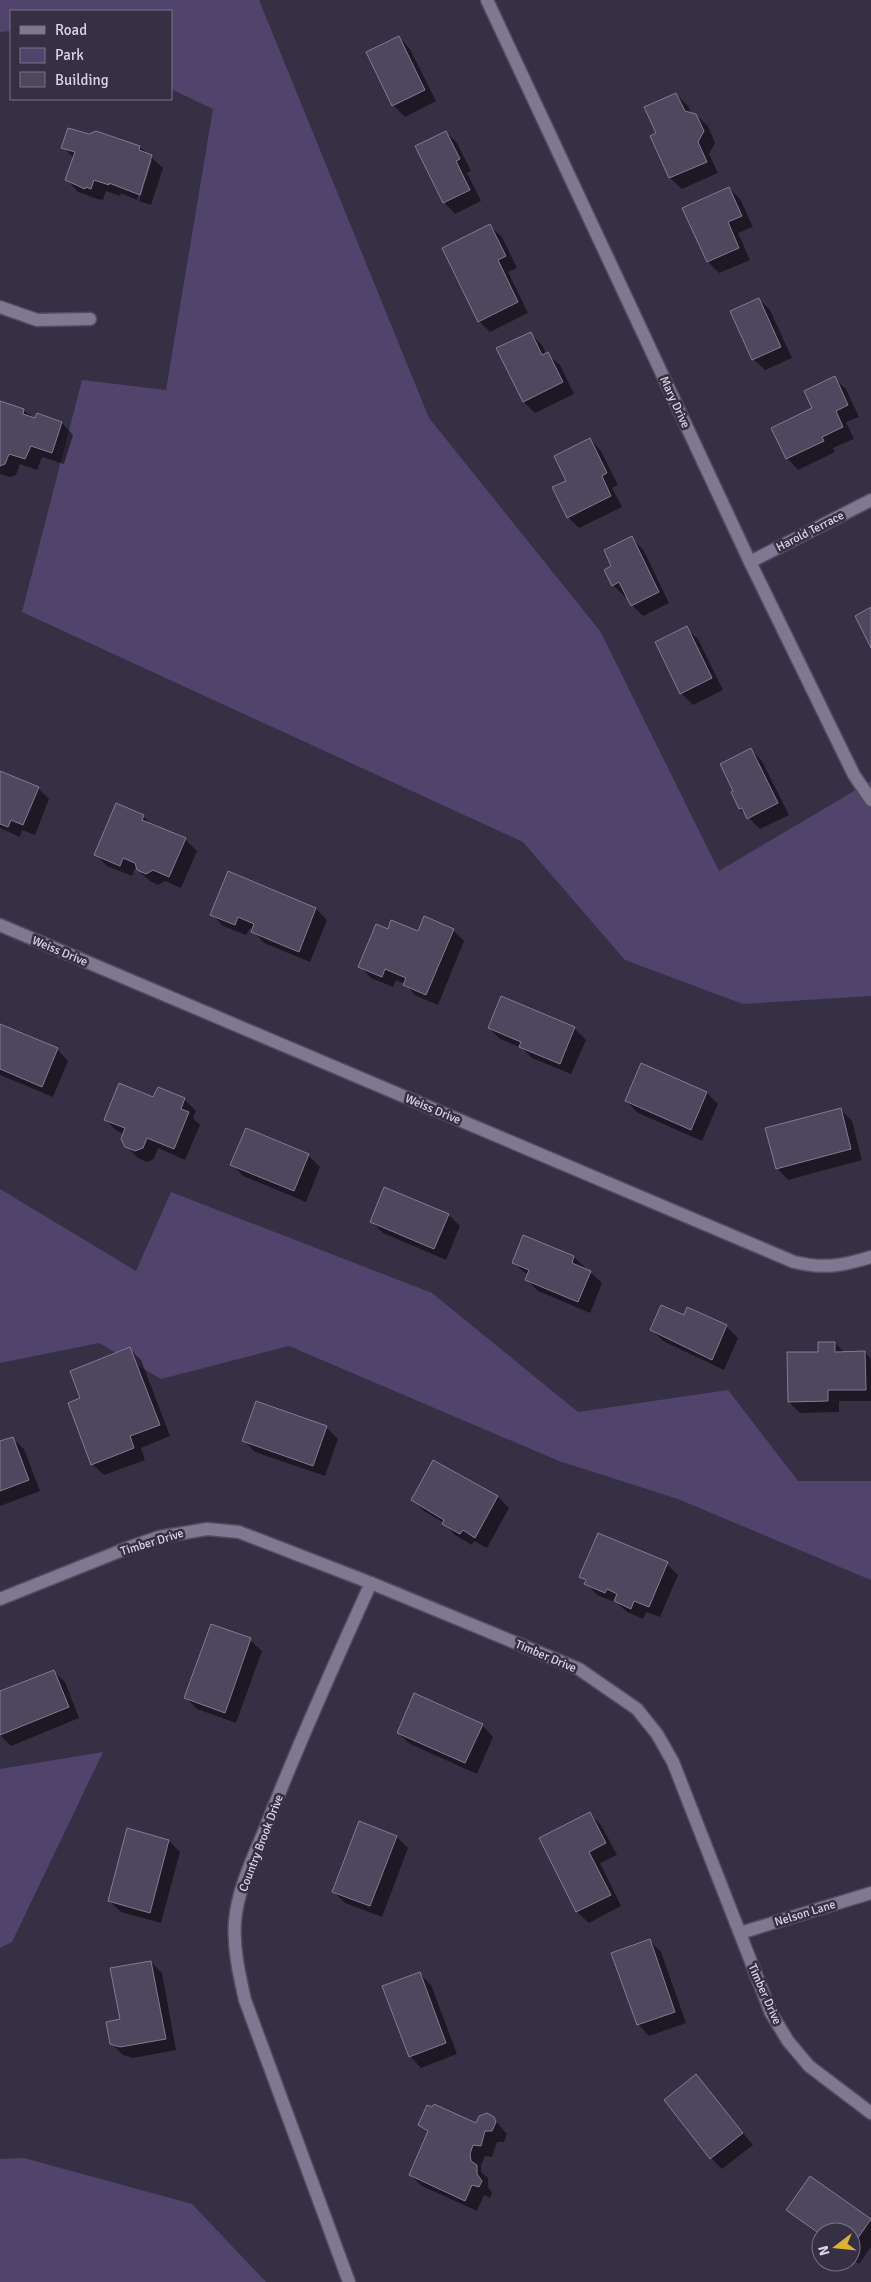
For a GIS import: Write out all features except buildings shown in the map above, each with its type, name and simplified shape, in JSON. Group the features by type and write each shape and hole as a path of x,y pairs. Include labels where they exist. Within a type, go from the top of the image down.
{"street":[{"name":"Mary Drive","path":"488,0 750,562 854,775 871,800"},
{"path":"0,307 37,320 90,319"},
{"name":"Harold Terrace","path":"750,562 871,500"},
{"name":"Weiss Drive","path":"0,926 794,1262 810,1266 842,1266 871,1257"},
{"name":"Timber Drive","path":"0,1599 130,1547 191,1530 207,1529 240,1532 255,1536 579,1669 637,1709 658,1734 674,1762 771,2013 788,2041 809,2066 871,2113"},
{"name":"Country Brook Drive","path":"349,2282 245,2000 235,1952 235,1919 242,1888 277,1798 371,1583"},
{"name":"Nelson Lane","path":"740,1932 871,1893"}],"green space":[{"path":"0,0 259,0 429,418 600,631 719,871 871,781 871,996 743,1004 625,960 523,842 22,612 82,380 166,390 213,109 172,89 172,10 10,10 10,31 0,32"},
{"path":"0,1189 136,1271 171,1192 432,1293 578,1412 728,1390 798,1481 871,1481 871,1580 678,1499 559,1461 289,1346 161,1379 99,1343 0,1363"},
{"path":"103,1752 12,1942 0,1948 0,1769"},
{"path":"24,2158 192,2204 266,2282 0,2282 0,2159"}]}
